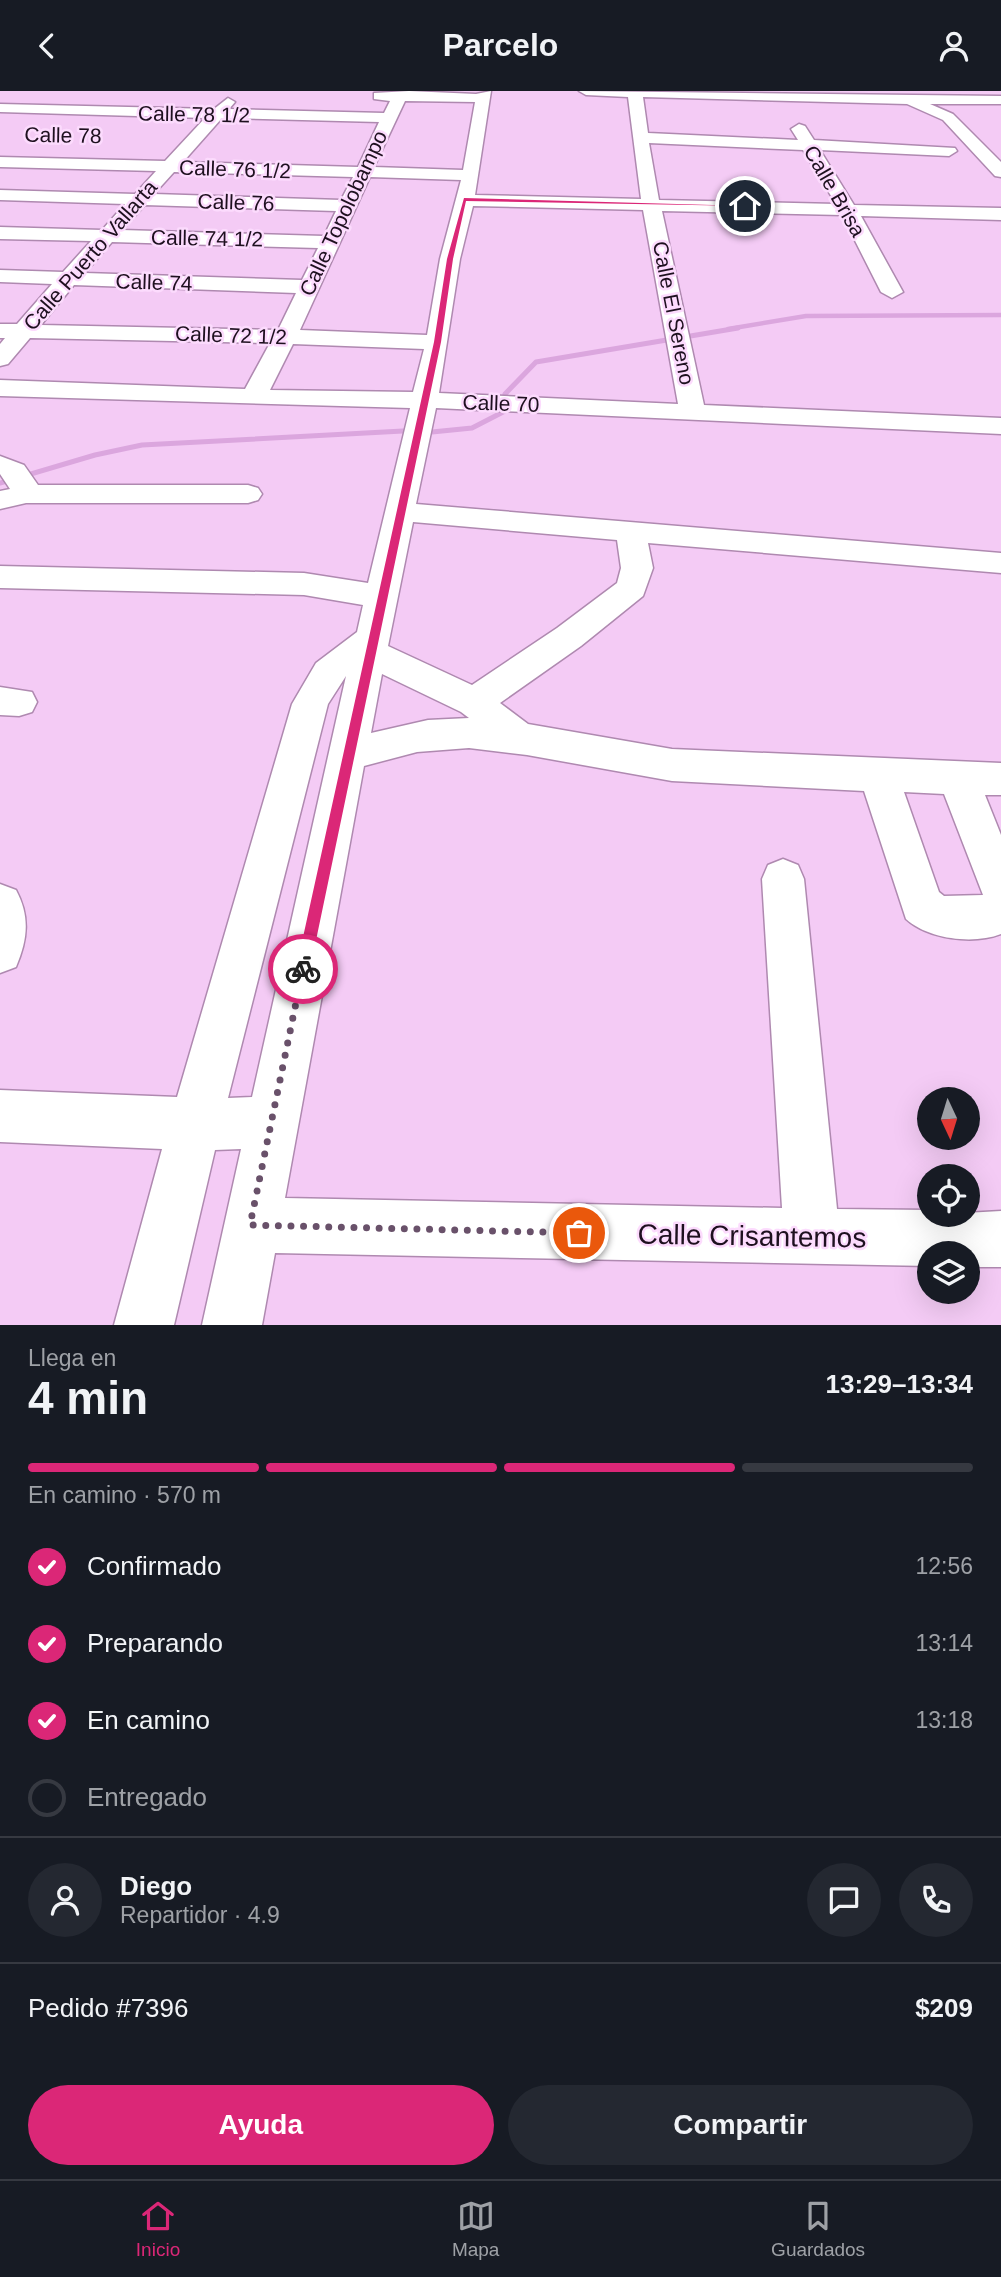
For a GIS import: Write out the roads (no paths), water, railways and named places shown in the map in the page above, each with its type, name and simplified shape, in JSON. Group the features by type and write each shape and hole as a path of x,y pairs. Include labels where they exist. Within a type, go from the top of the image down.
{"street":[{"path":"29,126 76,91"},
{"path":"586,91 902,99 926,95 1001,100"},
{"path":"209,92 238,92"},
{"name":"Calle Puerto Vallarta","path":"0,359 167,167 238,92"},
{"name":"Calle El Sereno","path":"635,92 644,169 693,412"},
{"name":"Calle Topolobampo","path":"254,396 286,336 307,286 363,173 371,143 401,94"},
{"path":"232,1325 250,1225 347,755 437,342 483,94 359,95"},
{"name":"Calle Brisa","path":"777,94 849,210 892,292"},
{"path":"902,99 948,117 998,166"},
{"name":"Calle 78 1/2","path":"0,108 388,118"},
{"path":"168,138 221,139"},
{"path":"642,138 949,151"},
{"path":"915,149 936,168"},
{"name":"Calle 76 1/2","path":"0,162 363,173 467,187 652,203 1001,214"},
{"name":"Calle 76","path":"0,195 346,206"},
{"path":"849,210 896,230"},
{"name":"Calle 74 1/2","path":"0,233 329,241"},
{"name":"Calle 74","path":"0,277 307,286"},
{"path":"117,331 152,281"},
{"name":"Calle 72 1/2","path":"0,331 117,331 437,342"},
{"name":"Calle 70","path":"0,388 423,401 1001,426"},
{"path":"12,481 248,493"},
{"path":"402,512 1001,563"},
{"path":"474,702 632,588 637,568 631,531"},
{"path":"0,577 304,584 376,629 521,740"},
{"path":"144,1325 195,1124 310,704 321,680 335,663 376,629"},
{"path":"347,755 440,734 478,734 648,763 1001,779"},
{"path":"878,774 922,905 934,916 943,917 995,916 1001,913"},
{"path":"958,777 1001,888"},
{"path":"783,879 812,1237"},
{"path":"0,904 4,908 5,926 0,951"},
{"path":"0,1116 195,1124 271,1122"},
{"name":"Calle Crisantemos","path":"250,1225 1001,1239"}],"waterway":[{"path":"728,329 806,316 1001,315"},
{"path":"505,394 536,362 738,328"},
{"path":"432,432 472,428 507,410"},
{"path":"0,483 95,455 142,445 403,431"}]}
